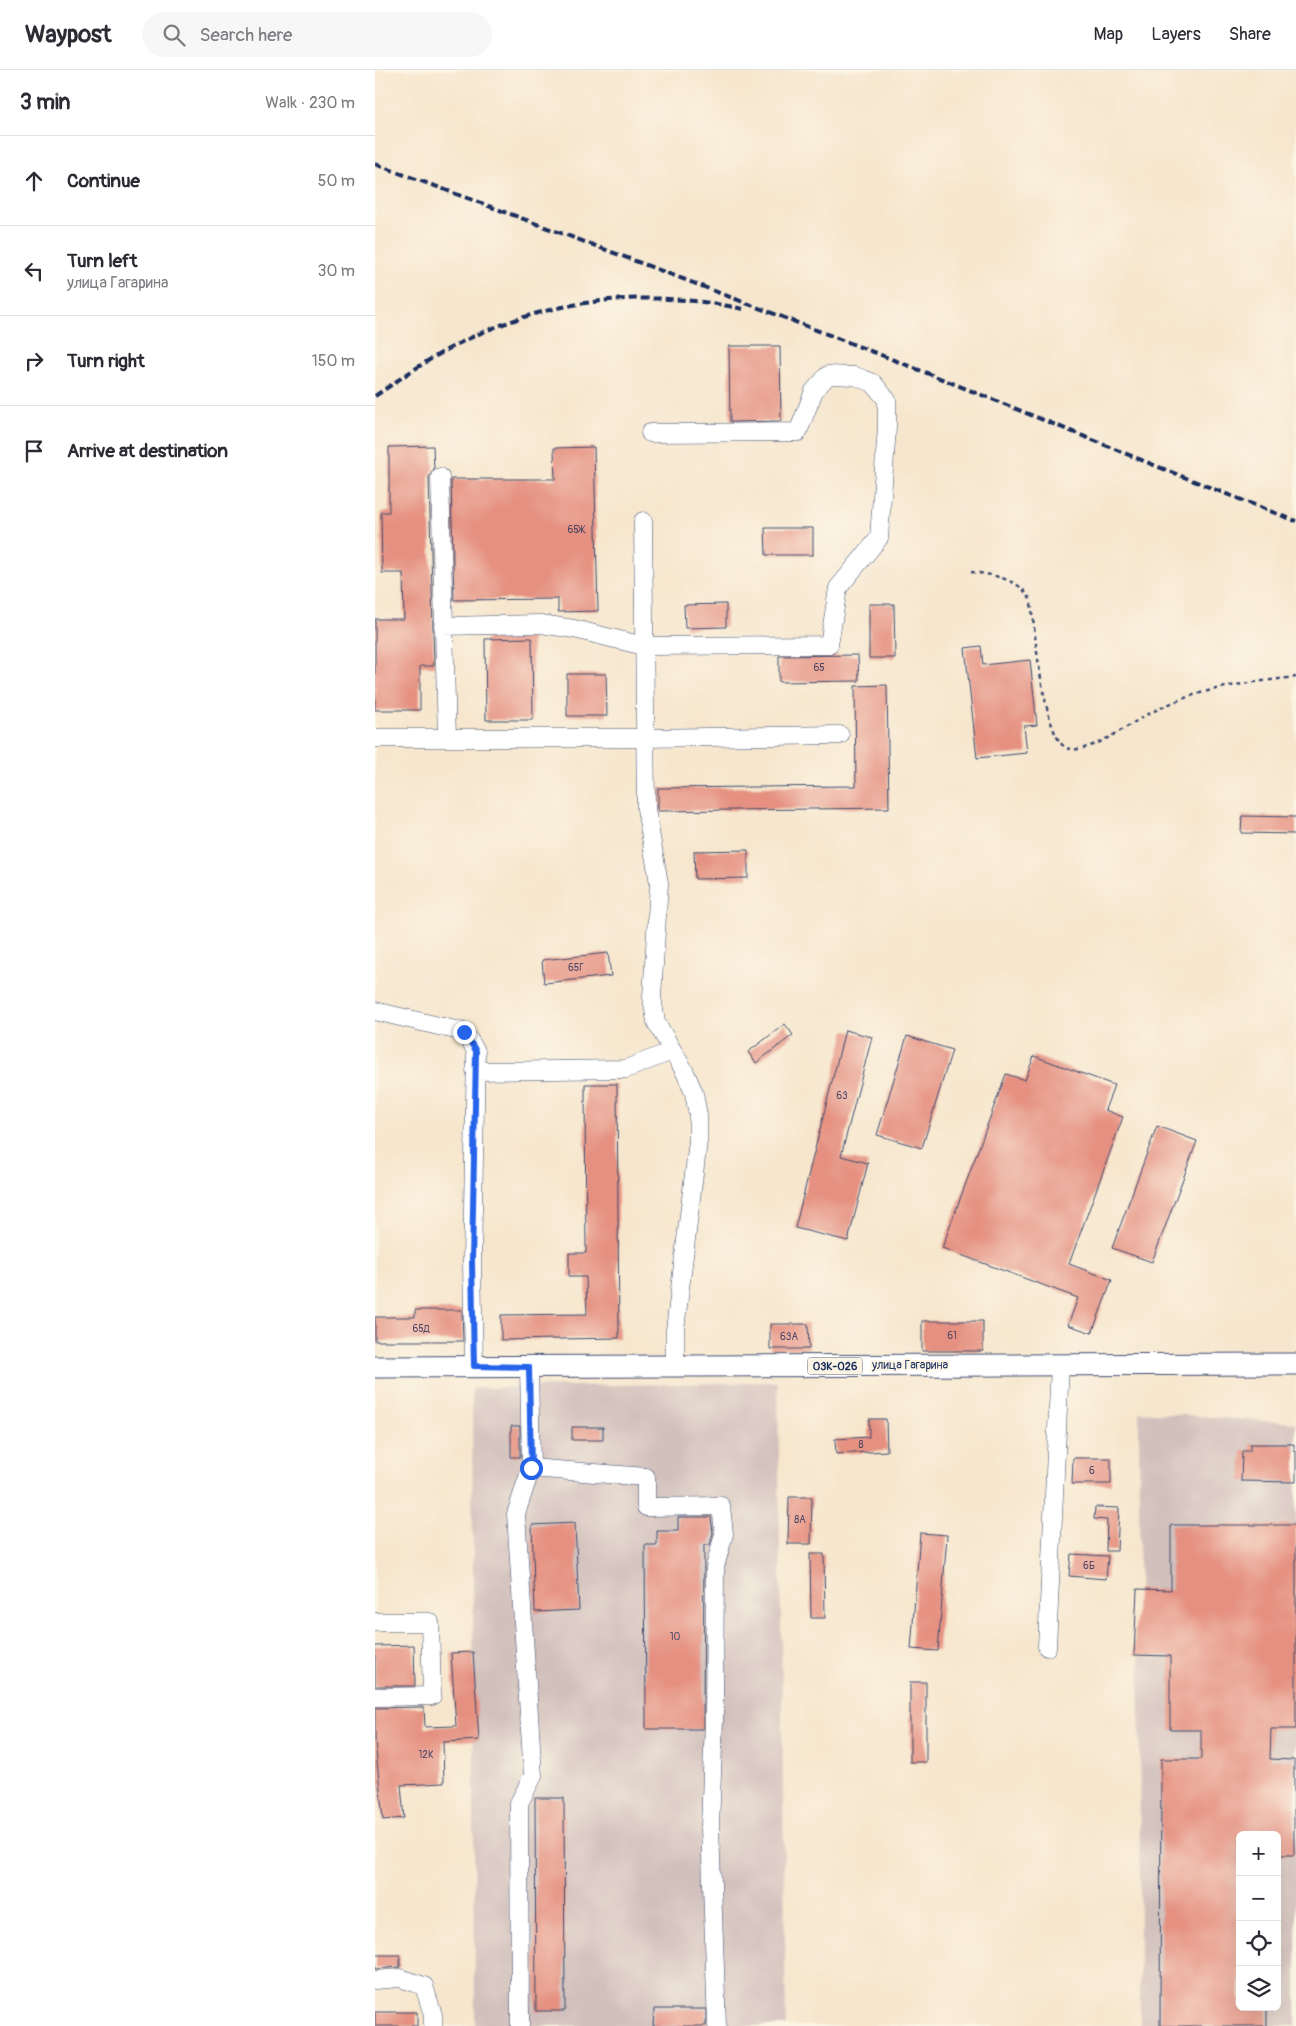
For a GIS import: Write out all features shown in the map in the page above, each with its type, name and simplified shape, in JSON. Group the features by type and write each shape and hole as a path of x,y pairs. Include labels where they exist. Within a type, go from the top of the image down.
{"main road":[{"name":"улица Гагарина","path":"375,1368 474,1366 1296,1364"}],"lane":[{"path":"443,626 541,624 574,629 644,646 829,645 838,588 879,538 887,427 887,400 873,383 855,376 828,375 814,391 798,432 650,433"},
{"path":"440,477 447,738"},
{"path":"643,521 645,808 659,883 652,997 656,1022 685,1072 694,1093 698,1115 698,1141 675,1330 675,1366"},
{"path":"375,738 840,736"},
{"path":"375,1011 464,1032 476,1051 472,1262 474,1366"},
{"path":"475,1071 626,1069 672,1051"},
{"path":"1047,1648 1060,1365"},
{"path":"521,2026 519,1803 533,1776 516,1514 531,1468 529,1367"},
{"path":"531,1468 646,1477 646,1507 721,1506 724,1534 715,1566 714,1720 710,1827 717,2026"},
{"path":"375,1622 430,1622 432,1696 375,1697"},
{"path":"375,1980 400,1978 424,1986 433,2015 433,2026"}],"path":[{"path":"971,572 985,573 1001,578 1018,585 1028,594 1032,609 1046,707 1057,740 1065,748 1077,750 1095,744 1155,711 1183,698 1211,689 1296,677"}],"shaded area":[{"path":"778,1382 786,2026 475,2026 472,1388"},
{"path":"1139,1412 1296,1423 1296,2026 1140,2026"}],"building":[{"path":"729,346 780,346 781,421 730,422"},
{"path":"433,446 434,469 429,477 434,666 420,666 420,710 375,710 375,619 404,619 403,573 382,573 381,512 389,512 389,447"},
{"path":"594,447 598,611 558,612 558,599 454,600 451,479 555,479 554,448"},
{"path":"765,528 813,528 813,555 766,555"},
{"path":"726,604 726,627 685,628 684,605"},
{"path":"869,604 894,604 895,658 869,658"},
{"path":"532,638 533,720 486,720 485,639"},
{"path":"981,646 983,665 1030,660 1037,725 1024,726 1027,753 977,758 965,648"},
{"path":"858,655 859,681 779,682 779,656"},
{"path":"567,674 606,674 607,716 567,716"},
{"path":"887,685 889,808 658,811 658,788 856,786 855,686"},
{"path":"1242,816 1296,817 1296,834 1241,833"},
{"path":"748,850 748,878 695,879 694,851"},
{"path":"608,953 611,976 544,983 542,960"},
{"path":"785,1024 793,1035 756,1063 748,1052"},
{"path":"845,1030 872,1037 841,1156 868,1163 848,1241 795,1228"},
{"path":"907,1036 952,1050 922,1148 877,1135"},
{"path":"1034,1056 1114,1085 1105,1110 1123,1117 1069,1264 1112,1280 1092,1333 1068,1325 1078,1298 942,1248 1006,1074 1025,1080"},
{"path":"585,1084 617,1084 619,1338 501,1340 501,1315 587,1314 586,1277 569,1277 569,1253 586,1253"},
{"path":"1157,1126 1197,1141 1152,1262 1112,1248"},
{"path":"415,1310 462,1310 463,1341 375,1341 375,1317 415,1317"},
{"path":"922,1321 983,1321 983,1351 922,1351"},
{"path":"770,1324 808,1324 809,1349 770,1349"},
{"path":"869,1419 886,1419 887,1451 836,1454 835,1439 869,1437"},
{"path":"511,1426 520,1426 520,1457 511,1457"},
{"path":"572,1427 603,1427 603,1440 572,1440"},
{"path":"1250,1444 1294,1444 1294,1451 1296,1451 1296,1482 1241,1481 1242,1451 1250,1451"},
{"path":"1073,1458 1111,1458 1111,1484 1072,1484"},
{"path":"789,1497 812,1497 811,1544 788,1544"},
{"path":"1095,1507 1119,1508 1117,1551 1106,1551 1107,1520 1094,1519"},
{"path":"678,1517 711,1517 713,1533 710,1545 704,1545 703,1729 646,1729 645,1545 657,1545 657,1531 678,1531"},
{"path":"575,1523 579,1610 535,1612 532,1525"},
{"path":"1171,1525 1296,1525 1296,1729 1271,1729 1270,1759 1294,1760 1294,1855 1281,1855 1281,1831 1236,1831 1236,2011 1267,2011 1267,2026 1160,2026 1161,1759 1201,1759 1201,1730 1170,1730 1170,1656 1134,1655 1137,1589 1171,1590"},
{"path":"920,1533 947,1535 938,1651 911,1649"},
{"path":"810,1554 824,1554 825,1618 811,1618"},
{"path":"1071,1554 1108,1556 1106,1579 1069,1576"},
{"path":"414,1645 415,1686 375,1686 375,1646"},
{"path":"473,1652 479,1740 443,1742 444,1783 401,1785 404,1818 383,1820 375,1741 375,1708 424,1707 425,1727 456,1726 451,1653"},
{"path":"910,1682 926,1682 926,1762 910,1762"},
{"path":"535,1798 564,1798 565,2011 536,2011"},
{"path":"375,1955 400,1955 400,1967 375,1969"},
{"path":"654,2009 706,2009 706,2026 653,2026"},
{"path":"375,2012 417,2012 417,2026 375,2026"}],"railway":[{"path":"375,164 881,355 1296,521"},
{"path":"375,396 422,364 452,347 522,318 558,308 594,302 668,299 706,302 743,309"}],"route":[{"path":"464,1032 476,1051 472,1262 474,1366 529,1367 531,1468"}]}
